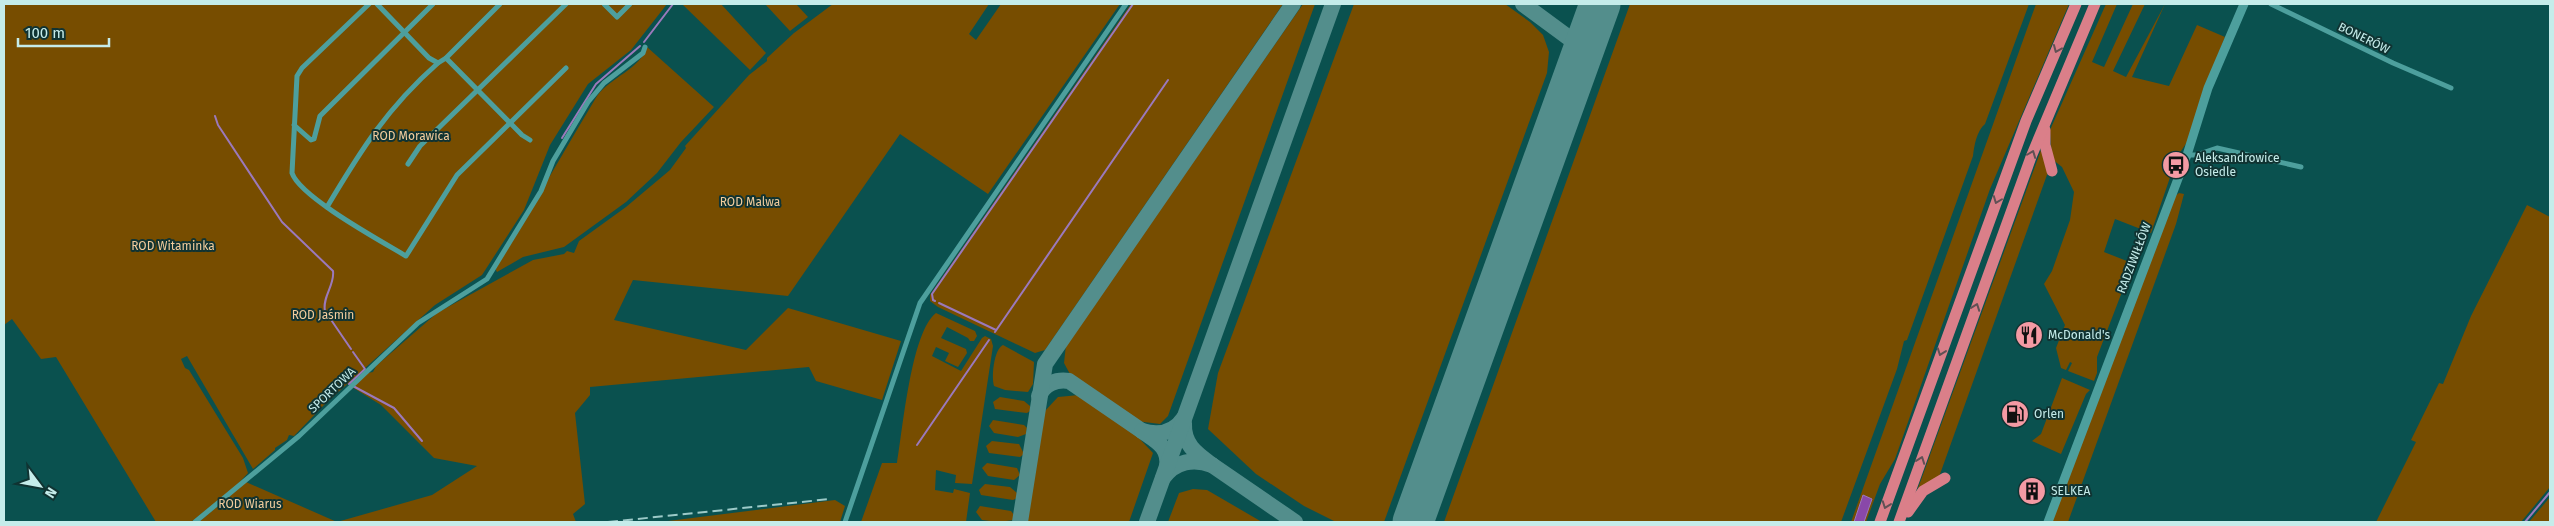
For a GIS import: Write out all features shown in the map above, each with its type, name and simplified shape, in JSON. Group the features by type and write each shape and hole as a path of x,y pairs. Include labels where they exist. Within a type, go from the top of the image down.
{"highway":[{"path":"1880,522 2026,121 2076,4"},
{"path":"1900,522 2046,118 2096,4"},
{"path":"2046,118 2045,145 2052,171"},
{"path":"1900,522 1920,494 1944,478"}],"street":[{"path":"369,4 302,68 297,76 291,160 294,180 327,207 406,256 457,175 566,68"},
{"path":"377,4 429,58 438,63"},
{"path":"294,125 311,140 314,139 320,116 433,4"},
{"path":"327,207 366,143 390,110 500,4"},
{"path":"408,164 420,146 566,4"},
{"path":"604,4 617,17 630,4"},
{"path":"845,522 915,313 922,300 1126,4"},
{"name":"RADZIWIŁŁÓW","path":"2048,522 2187,155 2208,88 2244,4"},
{"name":"BONERÓW","path":"2271,4 2393,63 2450,88"},
{"name":"SPORTOWA","path":"195,522 299,436 418,323 487,278 542,191 553,162 588,102 604,83 643,54 645,47"},
{"path":"446,58 510,123 530,140"},
{"path":"2187,155 2196,155 2217,148 2301,167"}],"green space":[{"path":"4,4 667,4 631,50 588,84 550,145 524,210 482,275 435,305 324,405 294,436 289,435 287,440 275,448 253,469 187,356 181,359 243,458 248,473 234,488 191,522 156,522 56,357 41,359 12,319 4,325"},
{"path":"682,4 721,4 766,53 750,70"},
{"path":"765,4 796,4 808,17 790,31"},
{"name":"ROD Malwa","path":"833,4 989,4 969,34 976,40 1001,4 1120,4 988,194 900,134 788,296 633,280 614,320 746,350 788,308 901,341 882,400 816,381 809,367 590,387 590,395 575,413 585,504 573,514 576,522 337,522 432,495 477,466 434,458 381,405 352,387 368,373 373,372 376,366 437,313 533,260 564,254 567,251 574,253 579,241 626,207 670,170 686,148 685,146 749,75 767,61 767,58 794,33"},
{"path":"1131,4 1283,4 1045,350 1035,353 938,307 930,301 930,295"},
{"path":"1303,4 1315,4 1168,416 1160,424 1136,421 1071,376 1064,363 1066,345"},
{"path":"1354,4 1505,4 1530,22 1543,35 1549,52 1547,73 1384,522 1336,522 1304,506 1256,474 1208,429 1218,373"},
{"path":"1630,4 2029,4 1985,124 1978,134 1973,156 1907,340 1904,341 1897,369 1841,522 1444,522"},
{"path":"2036,4 2069,4 1990,189 1895,459 1880,484 1866,522 1851,522"},
{"path":"2106,4 2117,4 2092,62 2104,67 2133,4 2145,4 2113,71 2126,77 2165,4 2132,77 2169,86 2197,25 2225,37 2204,90 2189,139 2177,157 2151,233 2115,219 2104,252 2137,265 2130,271 2097,357 2097,373 2094,381 2068,371 2072,363 2070,362 2066,370 2061,368 2056,348 2065,325 2044,284 2052,271 2070,220 2074,192 2062,167 2052,159 2050,130"},
{"path":"647,47 714,107 681,142 657,173 626,202 564,247 523,257 497,272 495,268 597,96 610,83 632,67 643,55"},
{"path":"2041,150 2048,172 1939,477 1917,491"},
{"path":"2179,193 2184,194 2176,224 2068,522 2052,522 2174,197"},
{"path":"2527,205 2550,217 2550,487 2521,522 2376,522 2416,442 2411,440 2439,383 2443,384 2471,316"},
{"path":"936,313 975,331 977,336 974,341 970,341 968,338 947,327 941,338 966,349 967,353 958,367 945,361 949,353 936,347 932,356 961,371 982,338 985,336 991,339 993,346 972,484 955,483 956,475 936,470 935,490 953,493 954,489 970,493 966,522 861,522 882,463 897,463 914,360 927,324"},
{"path":"1003,345 1034,362 1033,384 1028,392 1005,390 994,386 994,364 997,352"},
{"path":"2062,378 2090,390 2086,394 2061,454 2032,441 2041,434"},
{"path":"1079,395 1136,435 1153,453 1129,522 1027,522 1044,412 1058,397"},
{"path":"1000,397 1024,401 1030,406 1030,411 1027,413 995,409 993,402"},
{"path":"993,420 1024,425 1027,428 1026,434 1018,437 994,433 989,426"},
{"path":"992,441 1019,444 1024,454 1020,457 989,453 986,446"},
{"path":"987,463 1017,468 1020,475 1014,480 988,476 982,468"},
{"name":"ROD Wiarus","path":"246,482 337,522 199,522"},
{"path":"985,484 1010,487 1017,493 1017,498 1013,500 981,495 979,490"},
{"path":"1193,489 1207,490 1262,522 1168,522 1179,493"},
{"path":"2550,497 2550,522 2529,522"},
{"path":"835,500 845,506 840,522 660,522"},
{"path":"980,506 1011,511 1014,515 1014,520 998,522 982,520 976,512"}],"shaded area":[{"path":"1863,495 1872,499 1864,522 1854,522"}],"waterway":[{"path":"644,42 673,4"},
{"path":"935,301 932,294 1133,4"},
{"path":"562,138 596,84 640,46"},
{"path":"995,332 1168,80"},
{"path":"215,116 218,125 282,222 333,271 332,281 325,301 325,311 351,349"},
{"path":"939,303 996,330"},
{"path":"917,445 989,340"},
{"path":"349,384 365,369 353,352"},
{"path":"353,386 394,408 422,441"},
{"path":"2525,522 2550,492"}],"taxiway":[{"path":"1020,522 1045,364 1293,4"},
{"path":"1147,522 1333,4"},
{"path":"1523,4 1584,49"},
{"path":"1039,396 1047,385 1060,381 1069,381 1142,431"},
{"path":"1167,467 1164,449 1142,431 1165,432 1171,430 1184,418"},
{"path":"1163,478 1173,468 1185,462 1212,465 1196,453 1188,443 1184,431 1184,423"},
{"path":"1212,465 1295,522"}],"runway":[{"path":"1413,522 1600,4"}],"railway":[{"path":"608,522 830,499"}],"place":[{"name":"Aleksandrowice Osiedle","path":"2176,165"},
{"name":"McDonald's","path":"2029,335"},
{"name":"Orlen","path":"2015,414"},
{"name":"SELKEA","path":"2032,491"}],"park label":[{"name":"ROD Morawica","path":"411,136"},
{"name":"ROD Witaminka","path":"173,246"},
{"name":"ROD Jaśmin","path":"323,315"}]}
